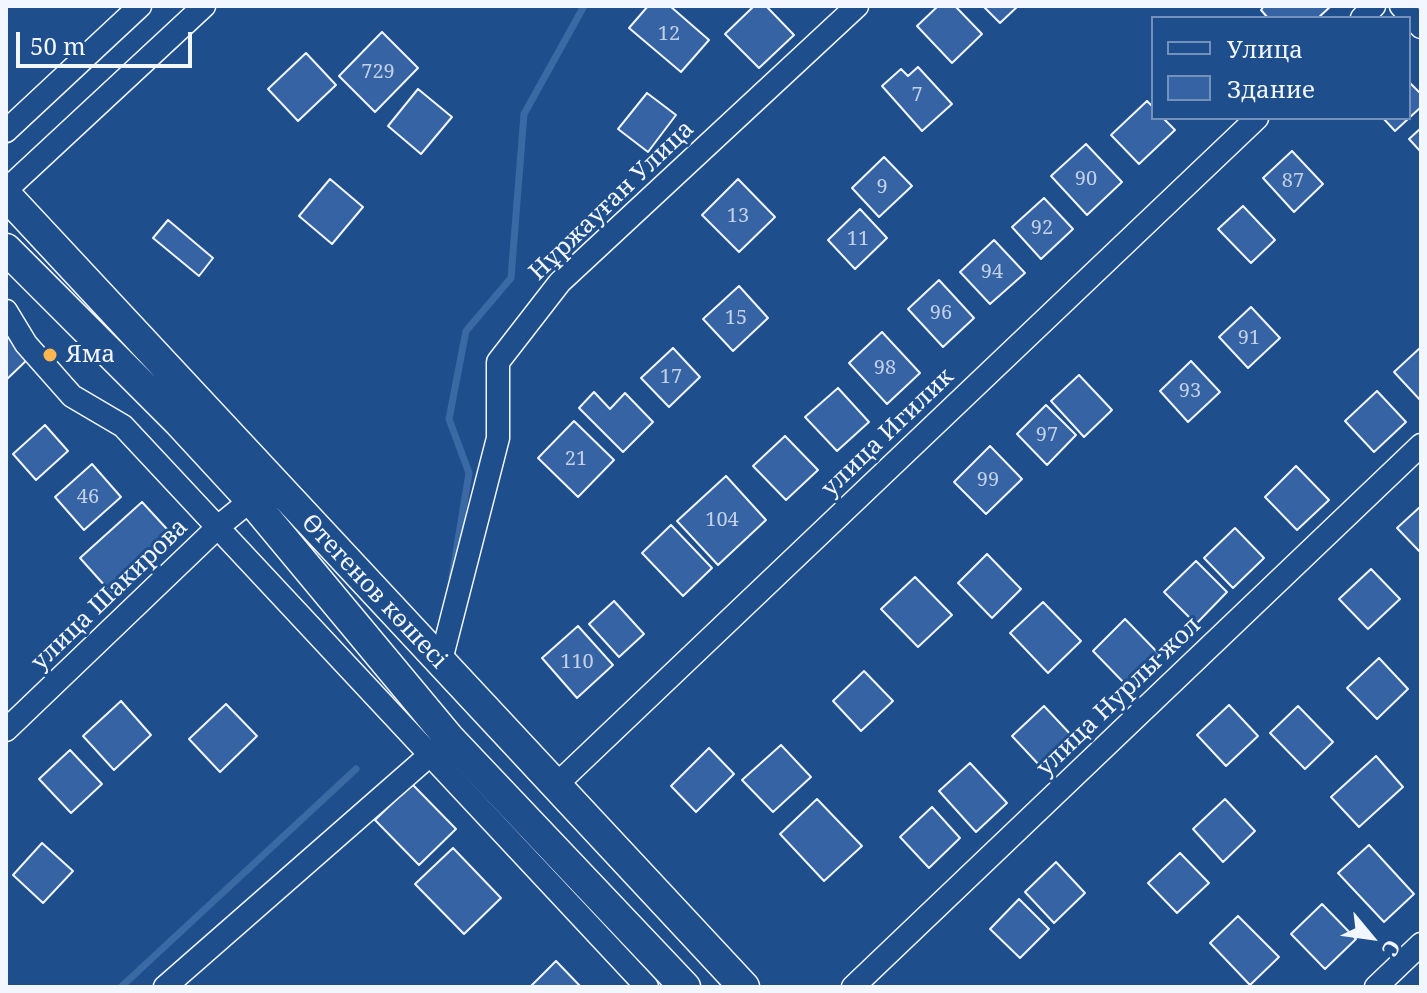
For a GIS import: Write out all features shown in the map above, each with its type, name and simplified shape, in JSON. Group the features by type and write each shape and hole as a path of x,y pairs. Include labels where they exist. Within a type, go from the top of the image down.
{"main road":[{"name":"Өтегенов көшесі","path":"6,193 440,664 744,987"},
{"name":"Өтегенов көшесі","path":"6,249 179,422 251,500 439,746 685,987"},
{"path":"656,956 686,926"}],"street":[{"path":"6,131 140,6"},
{"path":"6,193 204,6"},
{"name":"Нұржауған Улица","path":"440,664 498,438 498,362 560,282 857,6"},
{"name":"улица Игилик","path":"555,786 1255,120"},
{"path":"6,311 26,344 72,396 123,426 439,746 647,987"},
{"name":"улица Нурлы жол","path":"853,987 1421,445"},
{"name":"улица Шакирова","path":"6,730 219,526 251,500"},
{"path":"169,986 439,746"},
{"path":"1376,987 1421,944"}],"building":[{"path":"648,6 670,6 709,40 681,72 629,28"},
{"path":"754,6 766,6 794,35 759,68 725,34"},
{"path":"938,6 955,6 982,34 952,63 917,26"},
{"path":"983,6 1018,6 1000,23"},
{"path":"1264,6 1331,6 1320,16 1266,16 1261,10"},
{"path":"382,32 418,68 375,112 339,76"},
{"path":"306,53 336,85 298,121 268,89"},
{"path":"918,67 952,104 922,131 882,86 901,69 908,76"},
{"path":"1411,84 1421,94 1421,107 1411,116"},
{"path":"418,89 452,117 421,154 388,126"},
{"path":"647,93 676,115 648,152 618,129"},
{"path":"1147,101 1151,105 1151,120 1165,120 1175,130 1139,164 1111,135"},
{"path":"1385,120 1407,120 1395,131"},
{"path":"1421,128 1421,152 1409,139"},
{"path":"1086,144 1122,182 1087,215 1051,176"},
{"path":"1292,151 1323,184 1294,212 1263,178"},
{"path":"884,157 912,186 879,217 852,188"},
{"path":"330,179 363,207 332,244 299,216"},
{"path":"738,179 775,217 739,252 702,215"},
{"path":"1044,198 1073,229 1041,259 1012,227"},
{"path":"1243,206 1275,240 1251,263 1218,229"},
{"path":"860,209 887,238 855,269 828,240"},
{"path":"168,220 213,258 199,276 153,238"},
{"path":"994,240 1025,273 990,304 960,272"},
{"path":"939,280 974,318 943,347 908,309"},
{"path":"739,286 768,318 733,351 703,319"},
{"path":"1251,307 1280,338 1248,368 1219,337"},
{"path":"882,332 920,373 887,404 849,363"},
{"path":"6,334 29,358 6,380"},
{"path":"1421,347 1421,401 1394,372"},
{"path":"673,348 700,377 669,407 641,378"},
{"path":"1191,361 1220,392 1188,422 1160,391"},
{"path":"1079,375 1112,410 1084,437 1051,401"},
{"path":"838,388 869,422 837,451 805,417"},
{"path":"1377,391 1406,422 1374,452 1345,421"},
{"path":"594,392 610,409 625,393 653,422 623,452 579,408"},
{"path":"1046,405 1076,435 1047,465 1017,434"},
{"path":"574,421 614,460 578,497 538,458"},
{"path":"45,425 68,451 36,480 13,454"},
{"path":"785,436 818,470 786,500 753,466"},
{"path":"990,446 1022,479 986,514 954,482"},
{"path":"92,464 121,497 84,530 55,497"},
{"path":"1296,466 1329,500 1297,530 1265,497"},
{"path":"726,476 766,520 718,565 677,521"},
{"path":"142,502 177,540 114,596 80,558"},
{"path":"1421,506 1421,553 1397,528"},
{"path":"671,525 712,568 683,596 642,553"},
{"path":"1235,528 1264,558 1233,588 1204,558"},
{"path":"987,554 1021,589 992,618 958,583"},
{"path":"1196,561 1227,592 1196,624 1164,592"},
{"path":"1371,569 1400,599 1368,629 1339,599"},
{"path":"915,577 952,615 918,647 881,609"},
{"path":"614,601 644,634 619,657 589,624"},
{"path":"1043,602 1081,641 1048,673 1010,633"},
{"path":"1125,619 1160,655 1127,686 1093,651"},
{"path":"578,626 613,665 577,698 542,658"},
{"path":"1379,658 1408,689 1377,719 1347,688"},
{"path":"864,671 893,701 861,731 833,701"},
{"path":"121,701 151,735 114,770 83,736"},
{"path":"226,704 257,736 220,772 189,739"},
{"path":"1229,705 1258,736 1226,766 1197,735"},
{"path":"1044,706 1073,737 1041,767 1012,736"},
{"path":"1298,706 1333,742 1305,769 1270,733"},
{"path":"781,745 811,777 773,812 742,780"},
{"path":"709,748 734,774 696,812 671,786"},
{"path":"70,750 102,784 71,813 39,779"},
{"path":"1376,756 1403,787 1359,827 1331,797"},
{"path":"970,763 1007,803 976,832 939,791"},
{"path":"412,784 456,829 419,865 375,820"},
{"path":"817,799 862,846 824,881 780,834"},
{"path":"1225,799 1255,831 1223,862 1193,829"},
{"path":"932,807 960,838 929,868 900,837"},
{"path":"42,843 73,871 43,903 13,875"},
{"path":"1369,845 1414,894 1384,922 1338,873"},
{"path":"453,848 501,898 464,934 415,884"},
{"path":"1180,853 1209,883 1177,913 1148,883"},
{"path":"1056,862 1085,893 1054,923 1025,892"},
{"path":"1019,899 1049,929 1020,958 990,929"},
{"path":"1322,904 1356,939 1325,969 1291,934"},
{"path":"1238,916 1279,957 1250,985 1210,943"},
{"path":"556,961 581,987 530,987"}],"waterway":[{"path":"452,577 469,473 449,419 466,331 511,278 524,114 584,6"},
{"path":"121,987 356,769"}],"place":[{"name":"Яма","path":"50,355"}]}
